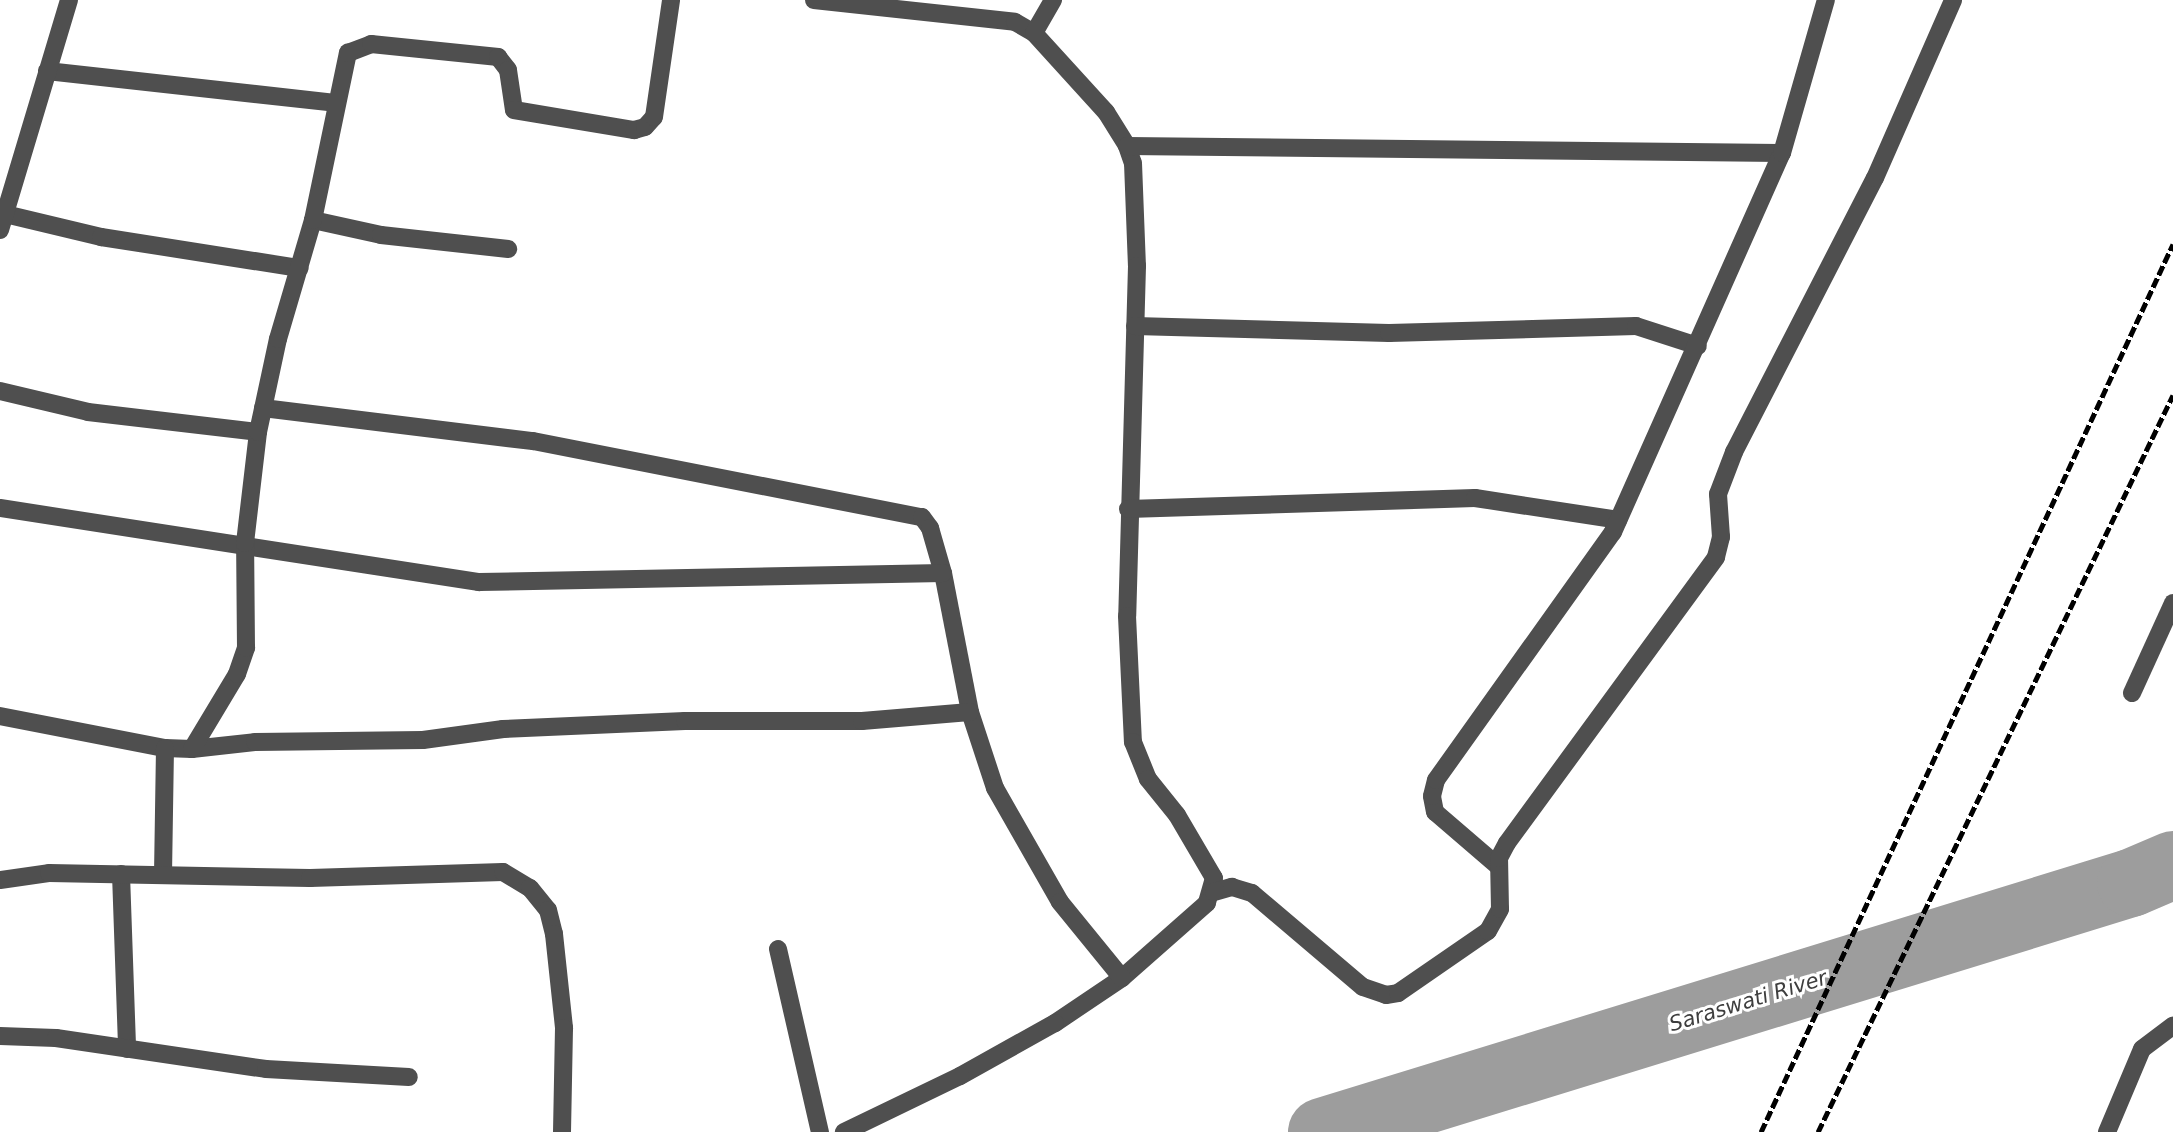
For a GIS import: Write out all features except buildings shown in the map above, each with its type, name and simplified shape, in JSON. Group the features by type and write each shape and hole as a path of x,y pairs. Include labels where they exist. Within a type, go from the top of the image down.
{"street":[{"path":"69,0 2,222 300,268"},
{"path":"192,748 237,674 246,648 245,543 262,408 313,220 335,103 348,53 371,44 498,57 508,70 509,101 518,112 634,130 645,127 654,117 671,0"},
{"path":"814,0 1015,22 1034,33 1106,112 1127,146 1133,163 1135,326 1128,509 1129,703 1133,742 1148,779 1197,845 1214,878 1214,892 1207,904 1122,978 1055,1023 960,1076 844,1132"},
{"path":"1034,33 1053,0"},
{"path":"1499,867 1436,812 1432,796 1436,780 1618,520 1782,153 1826,0"},
{"path":"1214,892 1233,887 1251,893 1363,987 1386,995 1398,993 1488,931 1500,909 1499,867 1507,843 1716,557 1721,537 1718,494 1734,452 1875,178 1953,0"},
{"path":"47,71 335,103"},
{"path":"1127,146 1782,153"},
{"path":"313,220 381,235 508,249"},
{"path":"1135,326 1389,333 1622,326 1656,331 1698,346"},
{"path":"0,391 88,412 258,432"},
{"path":"262,408 533,441 906,511 922,517 930,528 943,573 970,712 995,788 1026,848 1060,902 1122,978"},
{"path":"1128,509 1475,498 1618,520"},
{"path":"0,508 108,527 245,543 479,582 943,573"},
{"path":"2132,693 2173,603"},
{"path":"0,716 165,748 192,748 255,742 423,740 503,729 685,722 849,722 970,712"},
{"path":"163,875 165,748"},
{"path":"0,880 49,873 321,878 483,870 503,872 530,888 548,911 561,978 562,1132"},
{"path":"121,874 127,1049"},
{"path":"778,949 820,1132"},
{"path":"2107,1132 2143,1049 2173,1027"},
{"path":"0,1036 56,1038 266,1069 409,1077"}],"waterway":[{"name":"Saraswati River","path":"1322,1132 2131,883 2173,865"}],"railway":[{"path":"1761,1132 2173,244"},
{"path":"1818,1132 2173,395"}]}
